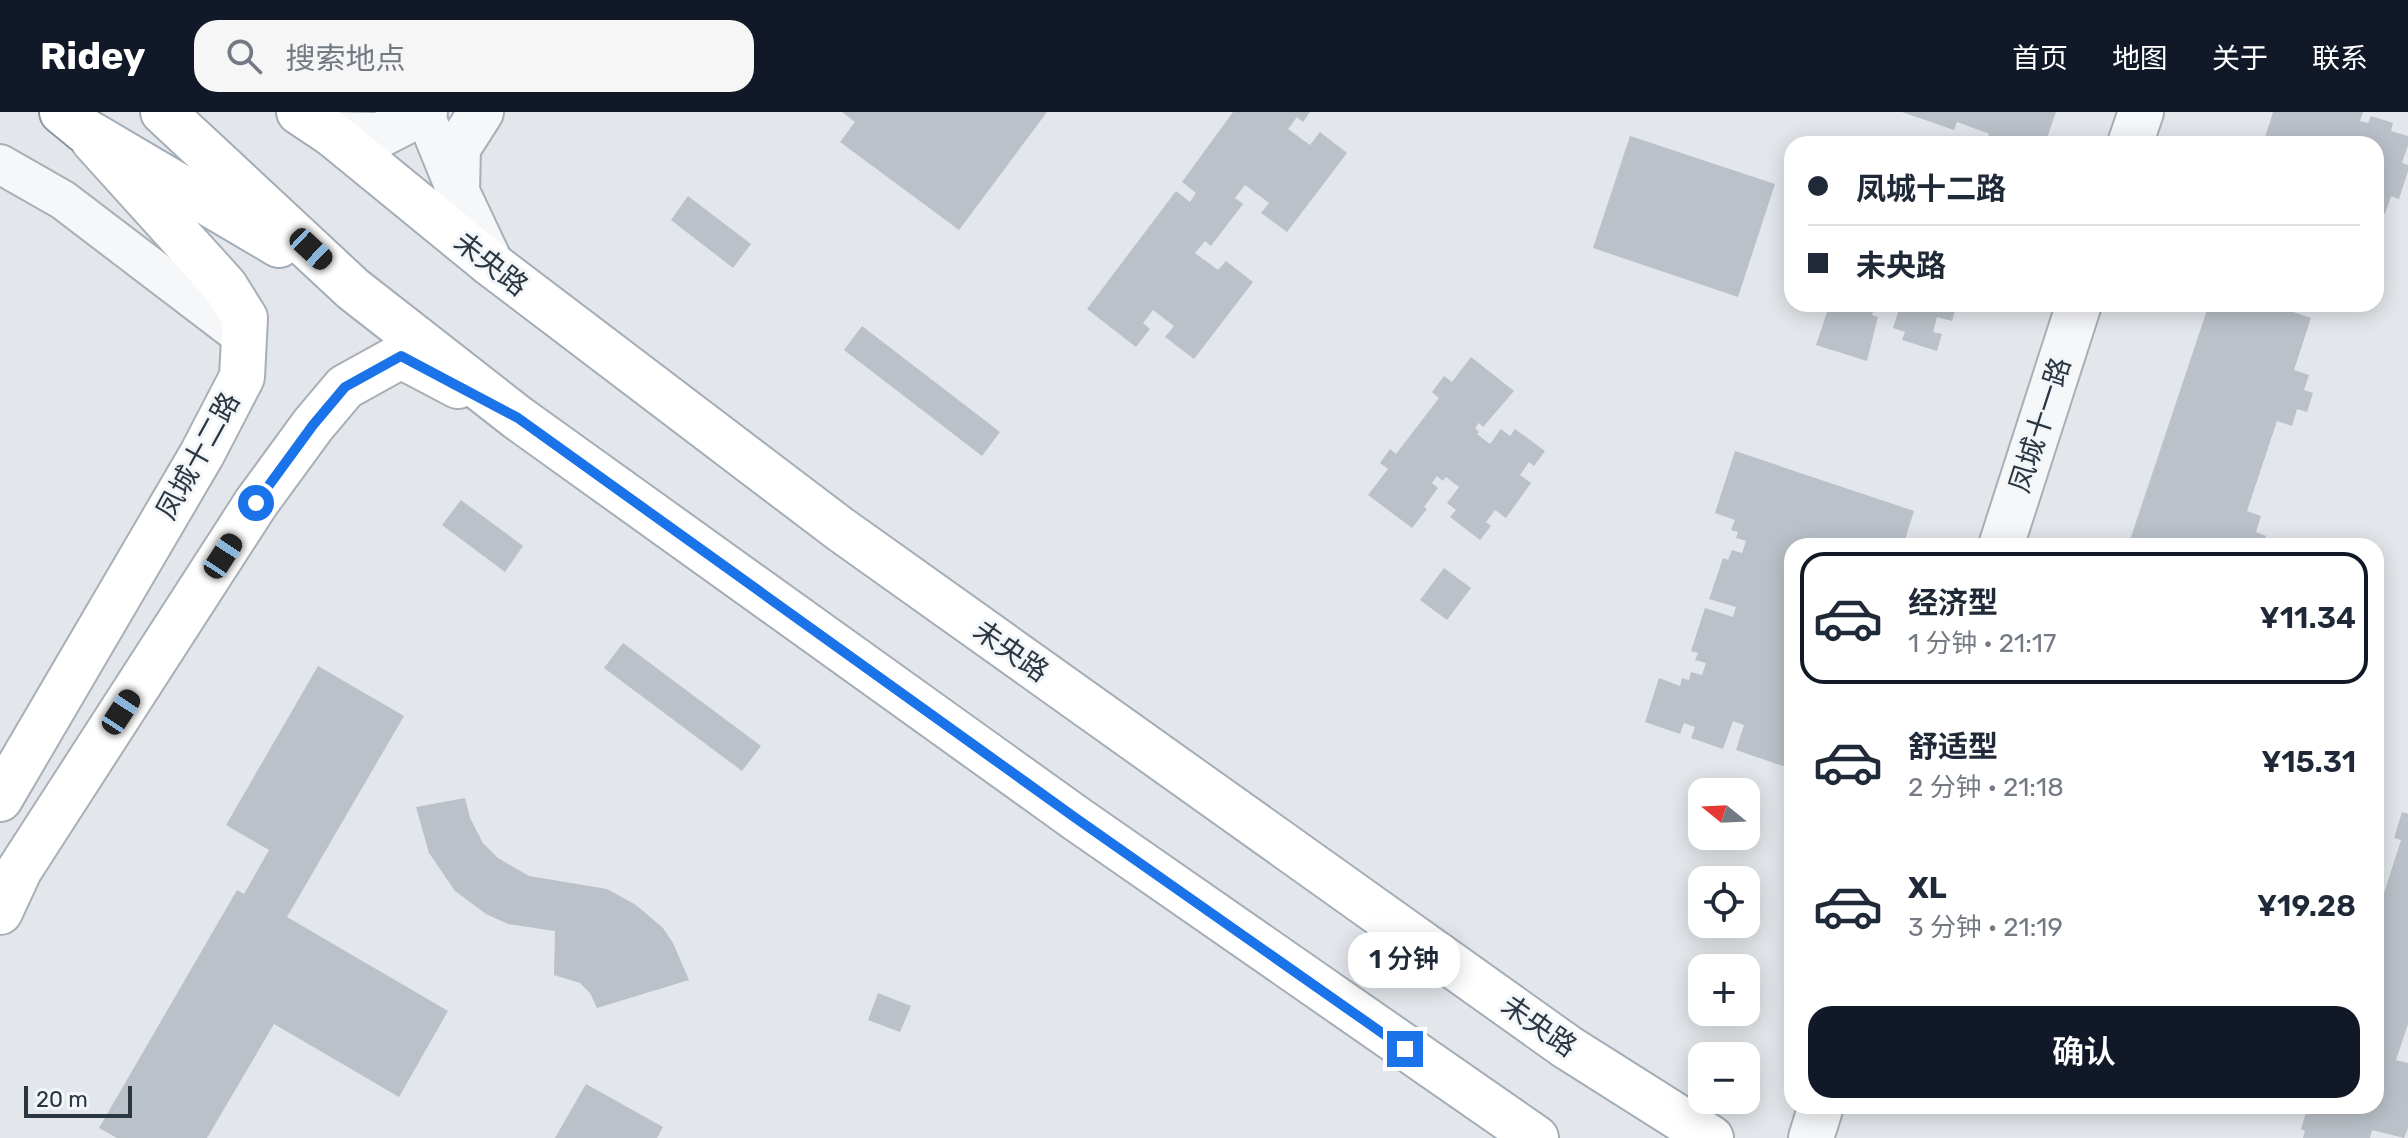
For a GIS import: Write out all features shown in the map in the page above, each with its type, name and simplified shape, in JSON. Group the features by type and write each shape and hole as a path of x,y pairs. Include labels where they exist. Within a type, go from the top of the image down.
{"main road":[{"path":"163,112 353,289 518,418 1077,819 1536,1138"},
{"name":"未央路","path":"315,119 491,264 840,529 1567,1047 1711,1138"},
{"path":"73,121 353,289"},
{"name":"凤城十二路","path":"0,799 202,454 242,377 245,318 225,286 73,121"},
{"path":"0,912 20,869 256,503 345,387 401,356 518,418"}],"street":[{"path":"315,119 380,135 424,112 491,264"},
{"path":"457,192 458,148 481,112"},
{"path":"2133,136 2141,112"},
{"path":"0,164 63,200 244,338"},
{"name":"凤城十一路","path":"2004,538 2076,312"},
{"path":"1811,1138 1818,1114"}],"building":[{"path":"842,112 1047,112 959,230 840,142 855,122"},
{"path":"1233,112 1310,112 1303,122 1297,117 1288,129 1310,145 1320,132 1347,153 1287,232 1261,213 1269,203 1245,185 1235,198 1243,204 1211,246 1205,241 1195,253 1218,270 1226,261 1253,282 1194,359 1165,337 1174,326 1153,310 1143,323 1150,329 1136,347 1087,309 1176,191 1190,202 1196,193 1182,182"},
{"path":"1902,112 2056,112 2048,136 1988,136 1957,122 1954,130"},
{"path":"2273,112 2363,112 2360,121 2368,123 2371,116 2393,123 2391,131 2408,136 2402,163 2408,165 2408,171 2399,199 2391,196 2384,214 2384,136 2266,136"},
{"path":"1630,136 1775,184 1738,297 1593,248"},
{"path":"688,196 751,244 733,268 671,220"},
{"path":"1827,312 1873,312 1872,315 1878,317 1867,361 1816,345"},
{"path":"1898,312 1955,312 1952,321 1937,317 1933,332 1942,334 1937,351 1902,340 1905,332 1893,328"},
{"path":"2206,312 2293,312 2311,318 2294,370 2309,375 2304,390 2313,393 2307,412 2297,409 2292,426 2277,421 2247,511 2261,516 2256,532 2265,538 2131,538"},
{"path":"862,326 1000,432 982,456 844,350"},
{"path":"1471,357 1514,391 1483,427 1479,423 1475,428 1479,432 1477,434 1490,444 1501,429 1510,436 1515,429 1545,451 1534,466 1529,462 1520,475 1531,483 1506,518 1495,510 1486,522 1491,526 1480,540 1450,517 1456,510 1447,503 1459,487 1446,477 1443,481 1437,476 1432,483 1438,488 1412,528 1368,495 1388,469 1380,463 1390,449 1396,454 1439,398 1432,392 1444,376 1452,382"},
{"path":"1735,451 1914,511 1906,538 1784,538 1784,766 1736,750 1744,725 1733,721 1723,749 1691,738 1695,727 1684,723 1680,734 1645,722 1659,678 1680,686 1682,678 1689,680 1691,672 1702,675 1706,663 1695,660 1698,653 1691,651 1705,608 1733,617 1736,607 1709,599 1723,558 1728,560 1732,550 1742,553 1746,541 1736,538 1738,532 1731,530 1735,520 1715,513"},
{"path":"461,500 523,546 505,572 442,525"},
{"path":"1444,568 1471,588 1447,620 1420,600"},
{"path":"623,643 761,746 742,771 604,668"},
{"path":"318,666 404,716 287,917 448,1011 399,1097 274,1024 207,1138 117,1138 99,1128 237,890 244,894 269,850 226,825"},
{"path":"465,798 470,818 483,843 498,858 529,876 607,889 636,905 663,928 689,980 597,1008 590,993 580,983 554,975 555,931 508,924 486,914 455,891 429,853 416,807"},
{"path":"2402,812 2408,814 2408,1024 2396,1060 2408,1063 2408,1128 2404,1138 2372,1130 2370,1138 2303,1138 2305,1131 2301,1129 2306,1114 2384,1114 2384,893 2401,840 2394,838"},
{"path":"878,993 911,1006 900,1032 868,1020"},
{"path":"586,1084 663,1127 657,1138 555,1138"}],"route":[{"path":"256,503 345,387 401,356 518,418 1077,819 1405,1049"}]}
